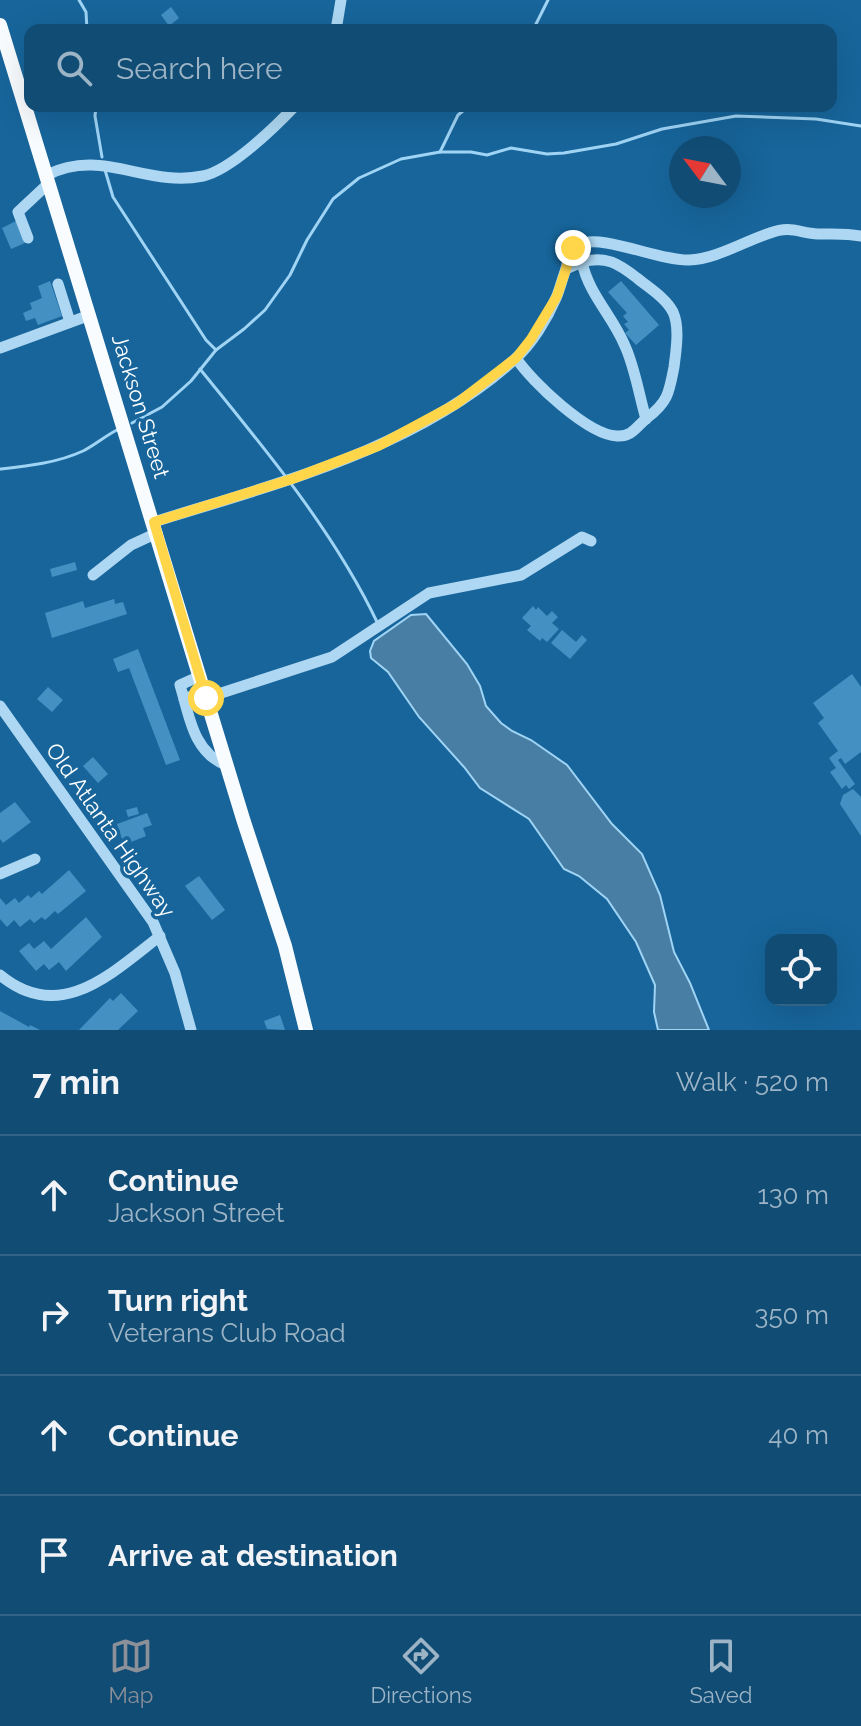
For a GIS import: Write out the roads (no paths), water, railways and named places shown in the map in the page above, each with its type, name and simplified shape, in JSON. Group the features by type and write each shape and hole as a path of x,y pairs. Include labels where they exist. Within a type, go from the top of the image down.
{"main road":[{"name":"Jackson Street","path":"0,25 24,102"},
{"name":"Jackson Street","path":"27,112 226,765 285,946 306,1030"}],"street":[{"path":"337,24 341,0"},
{"path":"28,238 18,212 59,169 85,163 176,178 203,176 221,169 288,112"},
{"path":"93,575 156,527 378,446 456,404 516,358 557,296 569,255 581,243 598,241 665,258 692,260 773,231 791,228 815,234 861,236"},
{"path":"516,358 525,370 582,421 606,434 619,436 634,432 656,413 669,396 677,345 674,313 658,295 610,259 594,259 566,269"},
{"path":"582,262 597,302 626,346 646,419"},
{"path":"58,284 70,322"},
{"path":"0,348 90,315"},
{"path":"226,765 214,760 196,737 180,685 203,689 332,657 429,593 521,575 582,537 591,541"},
{"name":"Old Atlanta Highway","path":"0,706 153,922 175,973 191,1030"},
{"path":"0,874 35,859"},
{"path":"0,975 31,994 76,993 100,982 160,936"}],"water":[{"path":"426,614 467,664 480,686 486,706 501,723 567,765 612,824 642,854 660,895 674,952 709,1030 658,1030 654,1012 655,985 636,942 607,899 579,876 564,869 529,819 480,788 419,717 388,672 371,658 374,641 411,615"}],"waterway":[{"path":"79,0 86,12 87,24"},
{"path":"536,24 548,0"},
{"path":"95,112 102,157"},
{"path":"440,152 462,112"},
{"path":"132,423 162,407 191,381 216,350 265,310 290,275 307,240 333,199 359,178 401,159 440,152 487,155 511,148 547,154 564,153 616,144 662,129 736,116 816,119 861,126"},
{"path":"105,170 113,197 206,340 216,350"},
{"path":"200,369 273,460 319,524 341,556 378,624"},
{"path":"0,469 73,455 117,430"}]}
